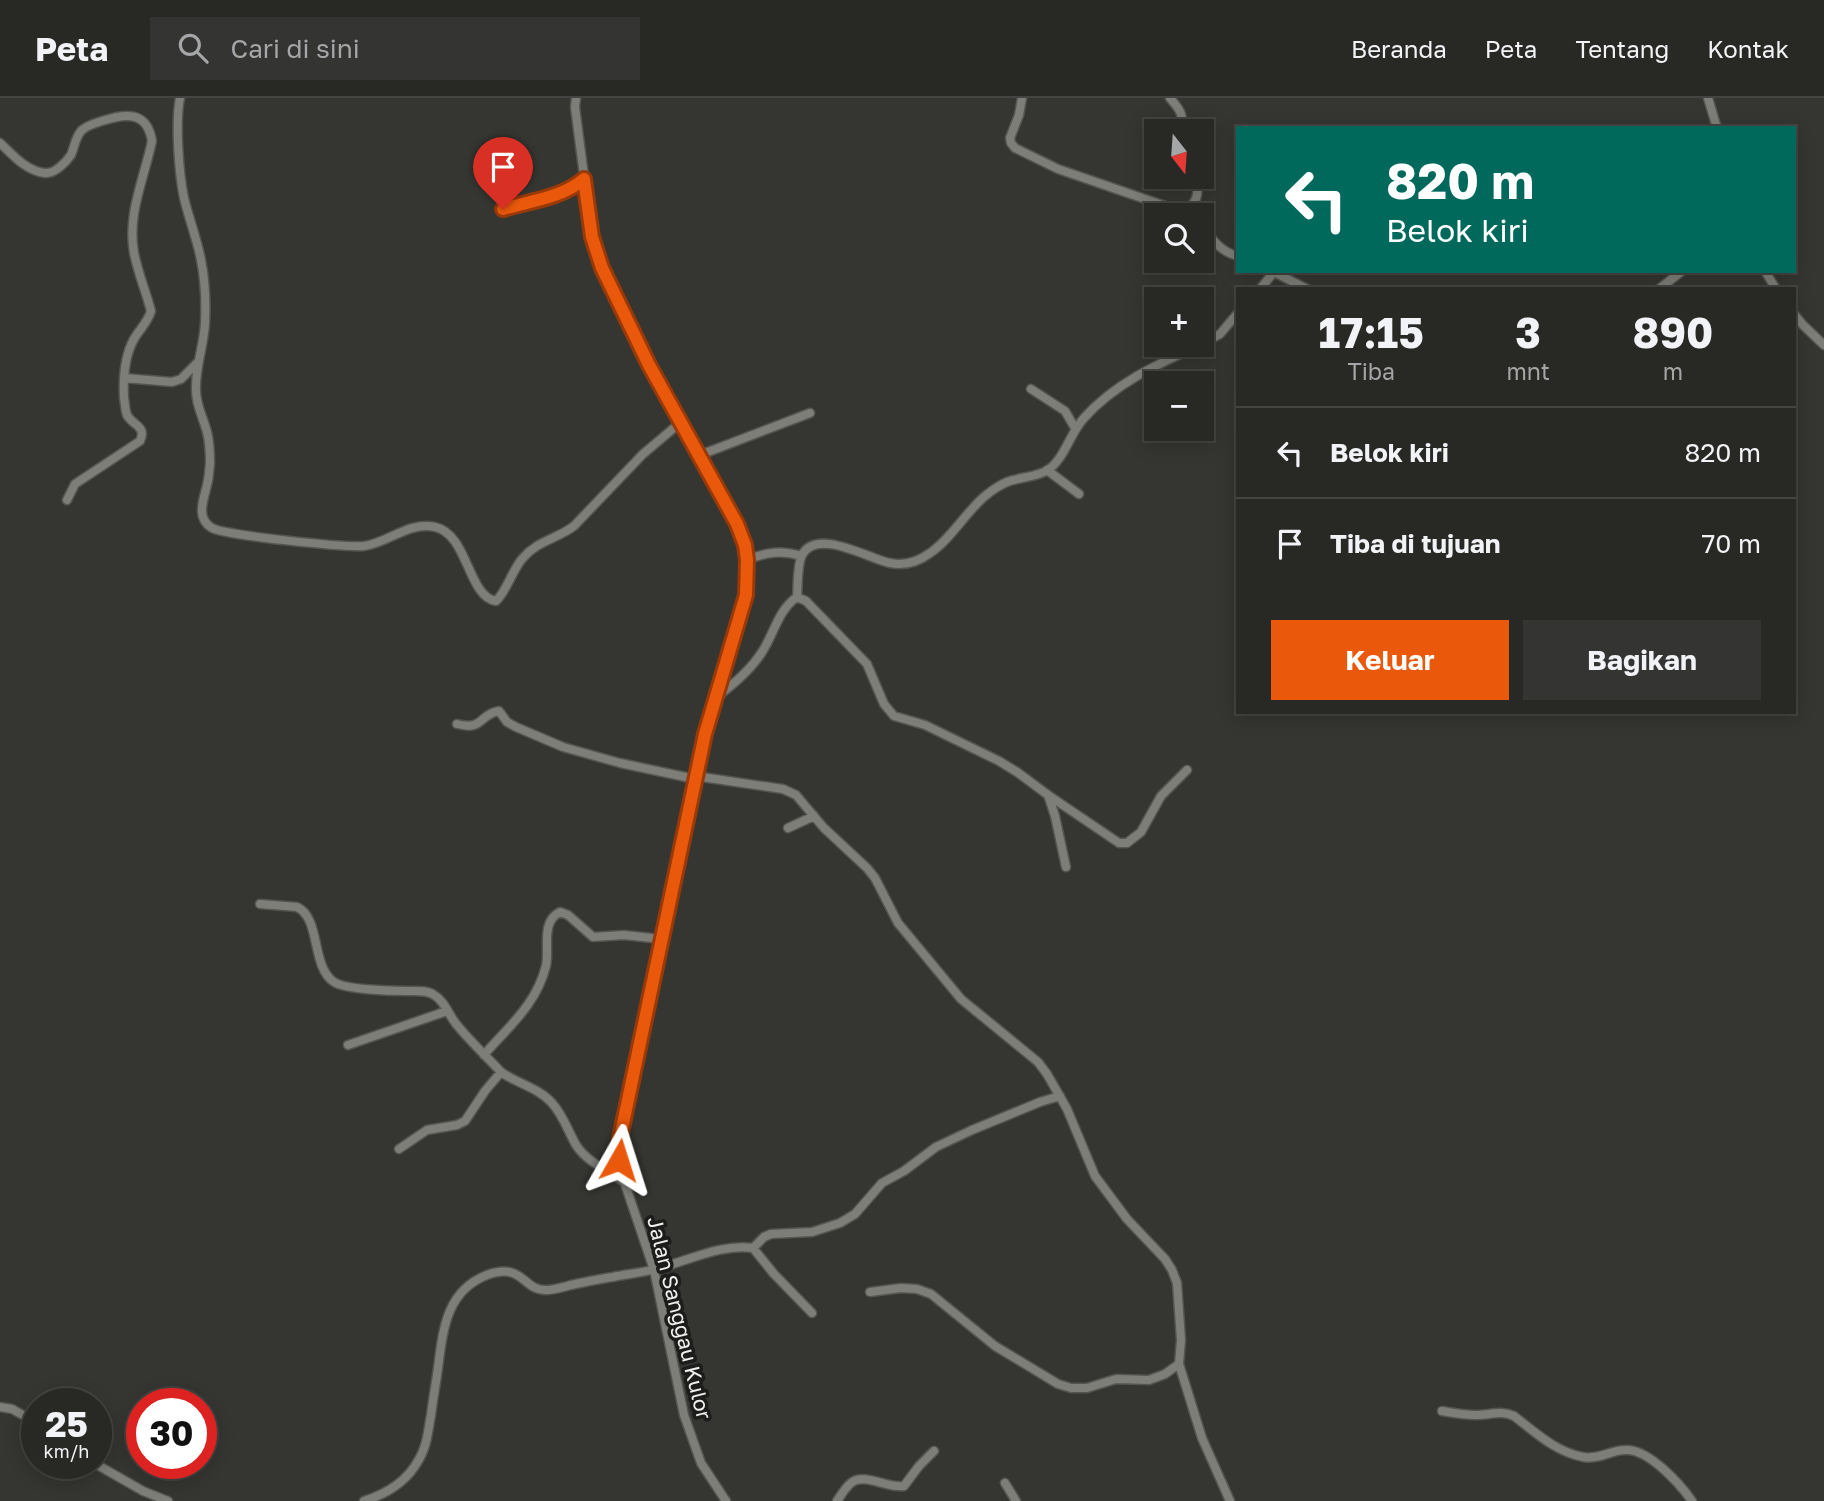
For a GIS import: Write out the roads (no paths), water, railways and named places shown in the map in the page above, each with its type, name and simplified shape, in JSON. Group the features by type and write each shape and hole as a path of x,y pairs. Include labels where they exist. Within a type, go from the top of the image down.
{"street":[{"path":"180,98 178,129 183,195 202,271 205,322 196,396 210,450 208,482 201,513 214,530 363,546 414,527 433,526 452,536 473,579 493,602 499,599 507,581 523,558 542,542 574,526 643,454 681,422"},
{"name":"Jalan Sanggau Kulor","path":"576,98 592,237 602,268 649,365 737,524 747,560 746,595 715,698 695,778 620,1138 619,1160 654,1270 684,1415 701,1463 726,1501"},
{"path":"1022,98 1010,138 1018,150 1058,169 1157,203"},
{"path":"1170,98 1183,119"},
{"path":"1708,98 1716,126"},
{"path":"0,143 24,165 45,173 58,168 70,156 77,136 90,125 111,118 133,116 140,119 147,125 152,141 136,199 133,225 134,252 151,311 127,354 133,379 125,405 127,414 143,433 140,441 75,484 67,500"},
{"path":"503,209 560,193 573,188 584,179"},
{"path":"1214,240 1228,253 1236,256"},
{"path":"1261,287 1273,273"},
{"path":"1276,273 1303,287"},
{"path":"1662,287 1679,273"},
{"path":"1214,337 1236,315"},
{"path":"1796,316 1824,345"},
{"path":"715,698 736,682 762,653 787,606 797,597 801,556 815,545 834,544 891,563 908,564 920,560 937,549 987,494 1007,482 1047,470 1059,459 1075,428 1093,408 1120,386 1176,357"},
{"path":"133,379 172,382 181,379 200,361"},
{"path":"1031,389 1065,411 1075,428"},
{"path":"700,455 810,413"},
{"path":"1047,470 1079,494"},
{"path":"747,560 776,552 801,556"},
{"path":"797,597 806,601 867,664 884,704 894,716 925,725 1017,772 1119,843 1127,843 1141,832 1161,796 1186,770"},
{"path":"457,724 468,727 476,725 488,714 499,711 507,722 563,747 620,763 695,778 789,791 796,795 824,828 867,868 898,923 951,988 1038,1062 1060,1096 1095,1176 1127,1219 1172,1270 1177,1283 1181,1340 1179,1364 1202,1438 1230,1501"},
{"path":"1048,795 1066,867"},
{"path":"788,828 814,816"},
{"path":"260,904 297,907 303,910 326,973 334,982 355,988 426,991 435,995 455,1023 501,1072 551,1101 583,1153 625,1182"},
{"path":"485,1055 533,998 547,964 547,935 554,915 560,912 568,915 593,937 624,935 661,939"},
{"path":"348,1045 447,1010"},
{"path":"399,1149 427,1130 465,1121 501,1072"},
{"path":"753,1248 771,1234 812,1232 840,1223 855,1214 882,1182 904,1171 936,1147 1060,1096"},
{"path":"364,1501 397,1485 418,1462 426,1443 444,1323 451,1306 472,1283 488,1275 512,1272 542,1290 654,1270 738,1247 753,1248 774,1275 812,1313"},
{"path":"870,1292 901,1288 932,1294 995,1346 1058,1384 1071,1388 1087,1388 1116,1379 1149,1380 1165,1374 1179,1364"},
{"path":"0,1407 21,1414"},
{"path":"1442,1411 1473,1415 1507,1413 1554,1447 1581,1457 1594,1458 1626,1449 1635,1450 1663,1469 1684,1489 1692,1501"},
{"path":"836,1501 857,1479 904,1486 934,1451"},
{"path":"112,1473 143,1491 168,1501"},
{"path":"1005,1483 1016,1501"}]}
